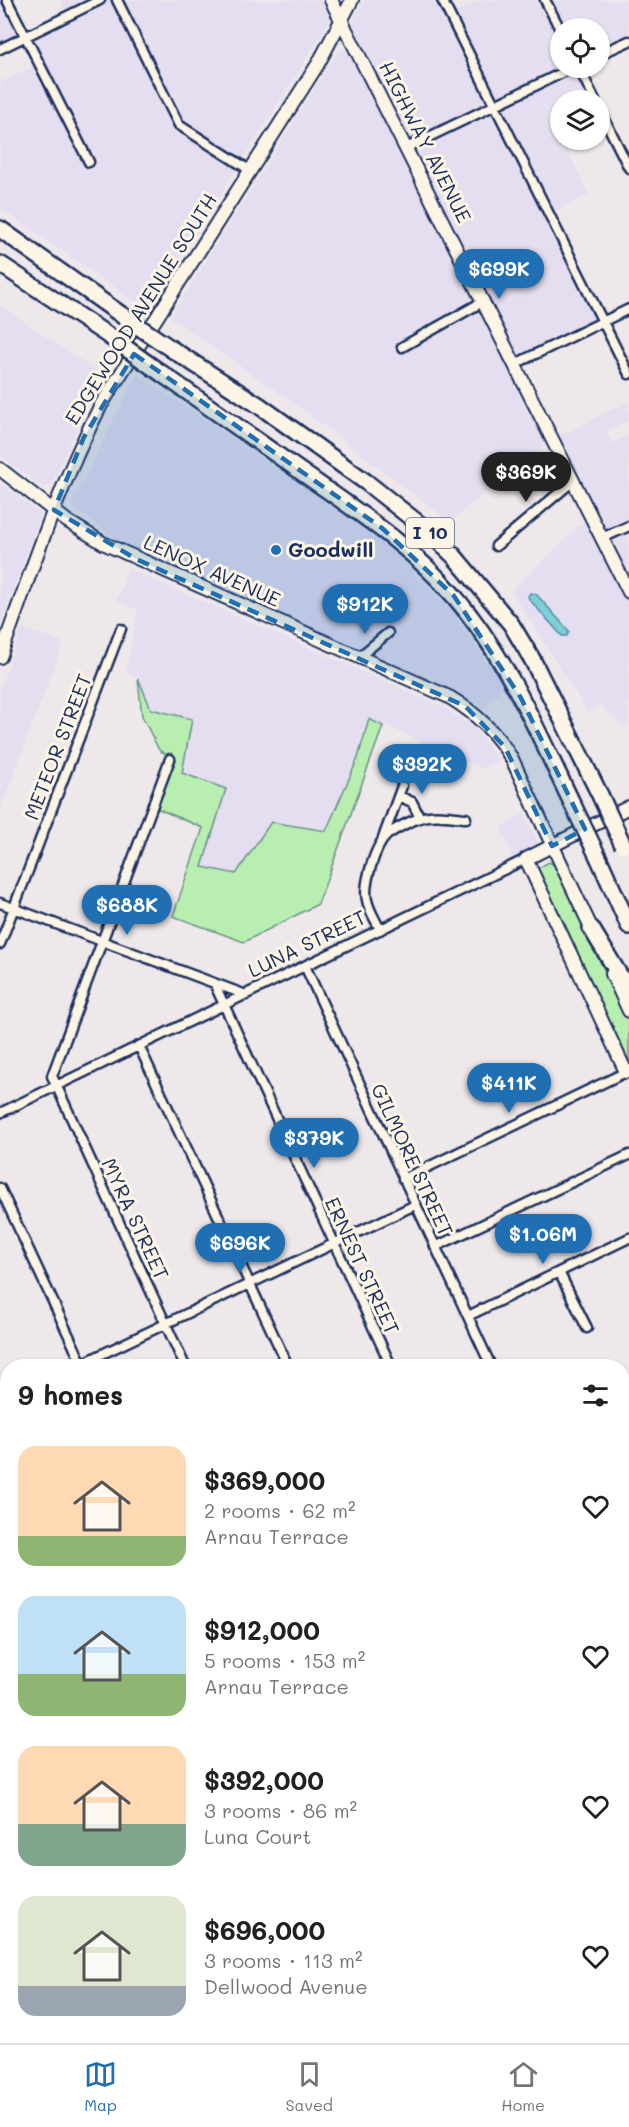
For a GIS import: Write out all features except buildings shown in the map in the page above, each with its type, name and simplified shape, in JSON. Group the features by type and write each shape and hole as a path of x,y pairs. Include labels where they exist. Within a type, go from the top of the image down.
{"highway":[{"name":"I 10","path":"0,229 123,316 260,406 366,482 428,531 454,556 512,624 532,659 626,851"},
{"name":"I 10","path":"0,264 109,336 382,528 420,561 454,596 480,630 521,698 629,926"},
{"path":"591,928 629,991"}],"main road":[{"name":"HIGHWAY AVENUE","path":"331,0 629,592"},
{"name":"EDGEWOOD AVENUE SOUTH","path":"0,657 75,457 102,405 318,64 352,0"},
{"name":"LENOX AVENUE","path":"0,469 67,521 103,543 449,697 465,706 485,723 512,759 629,1011"},
{"name":"LUNA STREET","path":"526,859 629,807"},
{"path":"526,859 628,1071"}],"street":[{"path":"7,0 89,162"},
{"path":"0,49 100,0"},
{"path":"117,0 179,125 251,171"},
{"path":"442,0 629,375"},
{"path":"545,0 554,18"},
{"path":"610,50 629,41"},
{"path":"406,148 551,78"},
{"path":"610,130 629,168"},
{"path":"402,347 484,302"},
{"path":"515,364 629,309"},
{"path":"496,546 573,482"},
{"path":"602,538 629,526"},
{"name":"METEOR STREET","path":"0,944 121,629"},
{"path":"359,657 388,633"},
{"path":"55,1086 52,1076 170,759"},
{"path":"380,930 369,909 367,879 402,786"},
{"path":"399,796 412,802 420,818"},
{"path":"382,842 388,835 420,818 432,816 466,818"},
{"name":"LUNA STREET","path":"0,1113 526,859"},
{"path":"0,903 246,995"},
{"name":"GILMORE STREET","path":"304,966 488,1359"},
{"name":"ERNEST STREET","path":"214,983 388,1359"},
{"path":"139,1046 285,1359"},
{"path":"403,1179 628,1071"},
{"name":"MYRA STREET","path":"55,1086 182,1359"},
{"path":"435,1247 629,1155"},
{"path":"0,1188 78,1359"},
{"path":"95,1359 415,1205"},
{"path":"468,1316 629,1238"},
{"path":"559,1272 586,1328"}],"highlighted area":[{"path":"134,354 382,528 454,596 521,698 585,829 552,846 505,747 465,706 136,559 54,510 84,437"}],"shaded area":[{"path":"0,0 11,0 33,38 70,19 60,0 324,0 330,10 331,17 314,47 147,310 0,208 0,83 43,61 32,38 0,53"},
{"path":"363,0 446,0 453,13 480,0 629,0 629,44 610,53 610,18 550,18 550,78 589,78 595,90 550,90 550,150 567,150 589,194 552,213 604,317 517,359 355,36 353,22"},
{"path":"342,50 348,51 355,58 549,441 450,522 290,400 170,318 337,53"},
{"path":"0,305 104,376 70,442 52,484 43,488 0,455"},
{"path":"137,374 380,538 449,608 504,685 485,708 121,543 71,506"},
{"path":"629,401 629,420 607,432 612,443 629,435 629,581 556,438"},
{"path":"0,483 41,514 0,625"},
{"path":"588,518 629,600 629,724 625,728 599,704 589,714 511,591"},
{"path":"129,569 443,707 473,727 499,761 483,769 370,719 358,758 326,831 271,822 236,874 202,867 225,789 182,773 192,719 151,709 138,678 126,672 138,610 116,601"},
{"path":"22,628 63,642 0,812 0,688"},
{"path":"524,814 538,843 533,850 514,860 500,827"}],"green space":[{"path":"138,678 151,709 192,719 182,773 226,789 202,867 236,874 271,822 326,831 358,758 369,719 383,726 318,904 244,942 173,916 203,828 154,807 176,760 159,750 142,716"},
{"path":"549,862 554,865 629,1022 629,1060 625,1057 538,873 538,868"}],"water":[{"path":"530,593 536,594 569,631 567,636 562,636 529,599"}],"place":[{"name":"Goodwill","path":"276,550"}]}
